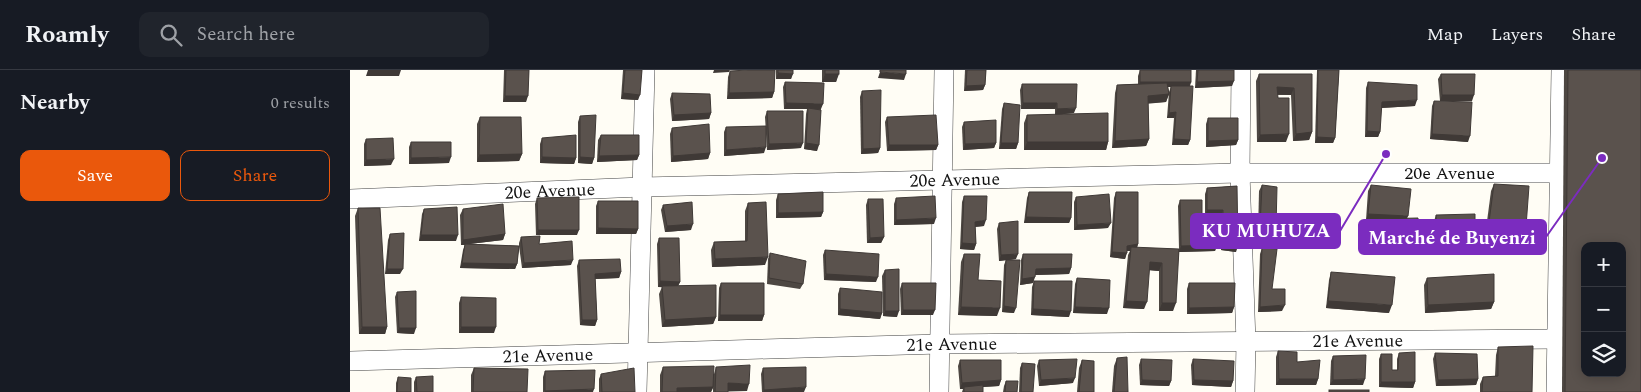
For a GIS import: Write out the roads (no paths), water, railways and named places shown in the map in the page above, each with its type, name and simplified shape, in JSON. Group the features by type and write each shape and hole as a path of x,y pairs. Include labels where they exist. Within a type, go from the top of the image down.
{"street":[{"path":"637,392 646,70"},
{"path":"939,392 944,70"},
{"path":"1241,70 1240,173 1246,342 1245,392"},
{"path":"1556,392 1561,70"},
{"name":"20e Avenue","path":"350,199 642,187 1240,173 1558,173"},
{"name":"21e Avenue","path":"350,361 940,344 1556,339"}],"place":[{"name":"KU MUHUZA","path":"1386,154"},
{"name":"Marché de Buyenzi","path":"1602,158"}]}
